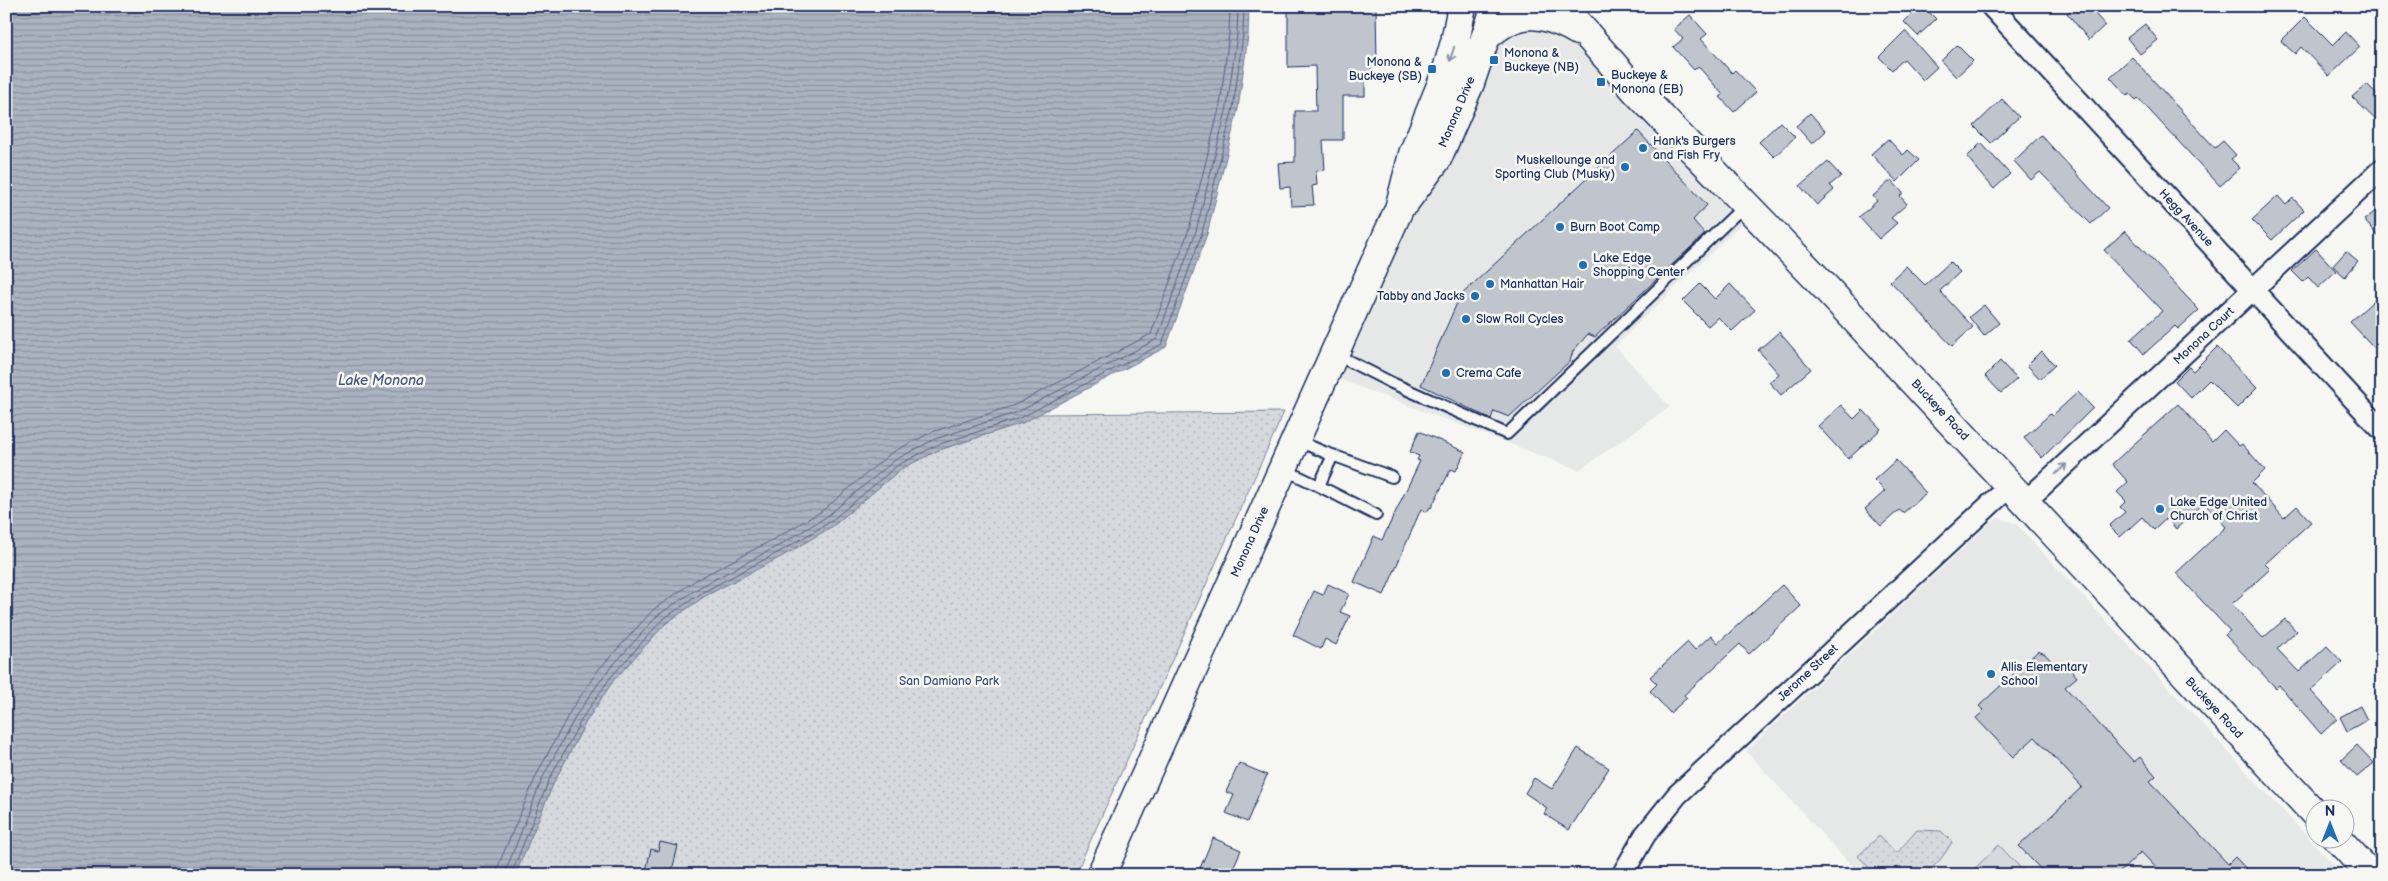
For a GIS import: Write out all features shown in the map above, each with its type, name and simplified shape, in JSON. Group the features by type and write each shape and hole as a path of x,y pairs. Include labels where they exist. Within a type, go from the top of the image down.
{"street":[{"name":"Monona Drive","path":"1101,875 1399,209 1414,154 1446,73 1455,42 1462,6"},
{"name":"Monona Drive","path":"1399,209 1430,171 1436,159 1470,83 1496,6"},
{"name":"Buckeye Road","path":"1562,6 1637,92 1826,288 2306,805"},
{"name":"Hegg Avenue","path":"1991,6 2382,430"},
{"path":"1485,38 1502,23 1530,14 1542,15 1563,22 1591,37"},
{"name":"Monona Court","path":"2017,494 2253,291 2382,170"},
{"name":"Jerome Street","path":"1622,875 1645,835 1677,795 2017,494"},
{"path":"2346,848 2371,875"}],"lane":[{"path":"1334,353 1392,383 1507,434 1746,204"},
{"path":"1296,439 1392,477"},
{"path":"1319,486 1333,455"},
{"path":"1282,469 1376,515"}],"shaded area":[{"path":"1560,7 1753,212 1615,346 1670,407 1579,470 1325,374 1491,35"},
{"name":"Allis Elementary School","path":"1999,518 2016,524 2306,835 2306,848 2318,848 2343,875 1860,875 1746,751 1991,522"}],"green space":[{"name":"San Damiano Park","path":"1284,412 1075,875 515,875 554,782 587,720 613,681 665,624 705,596 833,526 900,469 939,450 1022,423 1039,414"},
{"path":"1917,830 1941,831 1952,842 1937,864 1929,870 1913,875 1876,875 1858,856 1879,836 1897,853"},
{"path":"1999,845 2027,875 1968,875"}],"water":[{"name":"Lake Monona","path":"6,6 1249,6 1248,36 1238,109 1207,234 1166,347 1022,423 939,450 901,469 833,526 783,556 705,596 665,624 613,681 587,720 554,782 515,875 6,875"}],"building":[{"path":"1288,6 1376,6 1377,64 1371,64 1371,74 1365,74 1365,96 1343,96 1343,140 1323,140 1325,170 1316,171 1317,185 1312,186 1314,205 1291,206 1290,187 1280,188 1278,163 1295,162 1295,111 1316,111 1315,66 1288,67"},
{"path":"1920,6 1923,6 1936,19 1918,36 1904,22"},
{"path":"2074,6 2088,6 2105,25 2089,40 2067,13"},
{"path":"1690,15 1707,34 1701,39 1732,73 1735,70 1756,92 1734,112 1720,97 1723,95 1698,66 1694,70 1673,47 1683,39 1674,29"},
{"path":"2305,17 2333,45 2346,32 2360,47 2329,76 2301,47 2295,54 2281,41"},
{"path":"2145,24 2158,40 2140,54 2127,38"},
{"path":"1905,31 1937,67 1923,80 1904,59 1892,70 1879,57"},
{"path":"1957,45 1973,61 1956,77 1941,61"},
{"path":"2132,57 2215,148 2223,141 2236,155 2231,159 2240,168 2220,186 2138,98 2136,100 2130,94 2127,96 2110,77"},
{"path":"2367,84 2382,100 2382,126 2352,97"},
{"path":"2002,99 2019,117 1991,143 1974,126"},
{"path":"1810,113 1826,131 1812,144 1796,126"},
{"path":"1780,122 1795,137 1774,157 1759,142"},
{"name":"Lake Edge Shopping Center","path":"1638,131 1707,205 1693,220 1705,234 1595,337 1588,334 1573,351 1570,361 1509,417 1494,411 1491,419 1421,385 1460,296"},
{"path":"2041,135 2108,208 2091,224 2040,172 2031,180 2014,161"},
{"path":"1888,139 1903,155 1908,150 1919,160 1897,182 1871,154"},
{"path":"1981,143 2010,174 1994,189 1967,157"},
{"path":"1828,162 1841,176 1830,185 1834,190 1817,205 1800,186"},
{"path":"1891,180 1903,193 1900,196 1907,204 1891,218 1897,223 1879,239 1859,217 1877,201 1873,196"},
{"path":"2278,196 2286,205 2293,198 2304,210 2272,240 2252,220"},
{"path":"2382,206 2382,241 2364,220"},
{"path":"2125,231 2199,310 2178,329 2175,326 2144,354 2131,339 2162,311 2104,250"},
{"path":"2316,249 2336,271 2318,288 2308,277 2303,282 2292,271"},
{"path":"2346,251 2358,261 2345,277 2333,266"},
{"path":"1950,262 1960,272 1940,291 1973,327 1952,346 1890,281 1906,266 1925,285"},
{"path":"1700,284 1715,299 1730,284 1755,310 1732,331 1718,317 1708,326 1683,301"},
{"path":"2382,293 2382,356 2350,322"},
{"path":"1984,305 1999,323 1984,336 1969,317"},
{"path":"1779,332 1811,369 1781,395 1769,382 1779,374 1758,350"},
{"path":"2217,347 2257,388 2237,408 2209,380 2191,398 2175,381 2189,367 2193,371"},
{"path":"2041,351 2055,365 2040,379 2027,365"},
{"path":"2000,361 2017,379 2001,393 1985,376"},
{"path":"2078,392 2093,408 2042,458 2024,438"},
{"name":"Lake Edge United Church of Christ","path":"2178,404 2212,442 2224,430 2239,446 2242,444 2265,470 2252,483 2284,518 2297,506 2311,522 2265,564 2270,569 2232,604 2263,638 2285,619 2296,631 2277,649 2299,672 2327,646 2342,662 2311,691 2337,719 2321,734 2279,685 2276,688 2225,635 2230,631 2176,573 2226,527 2204,503 2176,529 2167,518 2154,530 2142,517 2120,537 2109,526 2125,512 2120,507 2126,501 2117,492 2128,482 2112,464"},
{"path":"1841,405 1854,419 1863,410 1881,429 1848,459 1818,426"},
{"path":"1419,431 1465,452 1456,471 1451,469 1431,508 1427,512 1421,509 1384,595 1354,582 1374,536 1382,540 1420,461 1417,460 1419,456 1410,452"},
{"path":"1896,460 1926,493 1903,513 1899,510 1881,526 1865,509 1885,491 1874,480"},
{"path":"1328,584 1349,594 1340,612 1350,616 1336,645 1325,639 1321,649 1293,635 1314,591 1323,595"},
{"path":"1782,585 1801,606 1749,654 1740,644 1684,695 1687,698 1670,713 1650,691 1657,684 1650,677 1688,642 1695,650 1711,635 1718,643"},
{"path":"2038,651 2045,654 2059,669 2065,663 2077,677 2065,687 2134,762 2140,757 2156,776 2150,781 2228,864 2235,857 2252,875 2163,875 2141,852 2117,875 2046,875 2019,846 2082,787 2035,737 2013,757 1976,718 1984,711 1979,706"},
{"path":"2360,706 2367,720 2347,731 2340,717"},
{"path":"2357,745 2374,763 2357,777 2341,760"},
{"path":"1578,748 1609,768 1569,830 1544,814 1547,808 1525,793 1534,778 1552,789"},
{"path":"1239,763 1267,775 1247,822 1226,813 1234,795 1226,792"},
{"path":"1213,838 1241,850 1230,875 1197,875"},
{"path":"660,842 678,846 671,875 645,875 651,849 658,851"}],"place":[{"name":"Monona & Buckeye (NB)","path":"1494,60"},
{"name":"Monona & Buckeye (SB)","path":"1432,69"},
{"name":"Buckeye & Monona (EB)","path":"1601,82"},
{"name":"Hank's Burgers and Fish Fry","path":"1643,148"},
{"name":"Muskellounge and Sporting Club (Musky)","path":"1625,167"},
{"name":"Burn Boot Camp","path":"1560,227"},
{"name":"Lake Edge Shopping Center","path":"1583,265"},
{"name":"Manhattan Hair","path":"1490,284"},
{"name":"Tabby and Jacks","path":"1475,296"},
{"name":"Slow Roll Cycles","path":"1466,319"},
{"name":"Crema Cafe","path":"1446,373"},
{"name":"Lake Edge United Church of Christ","path":"2160,509"},
{"name":"Allis Elementary School","path":"1991,674"}]}
